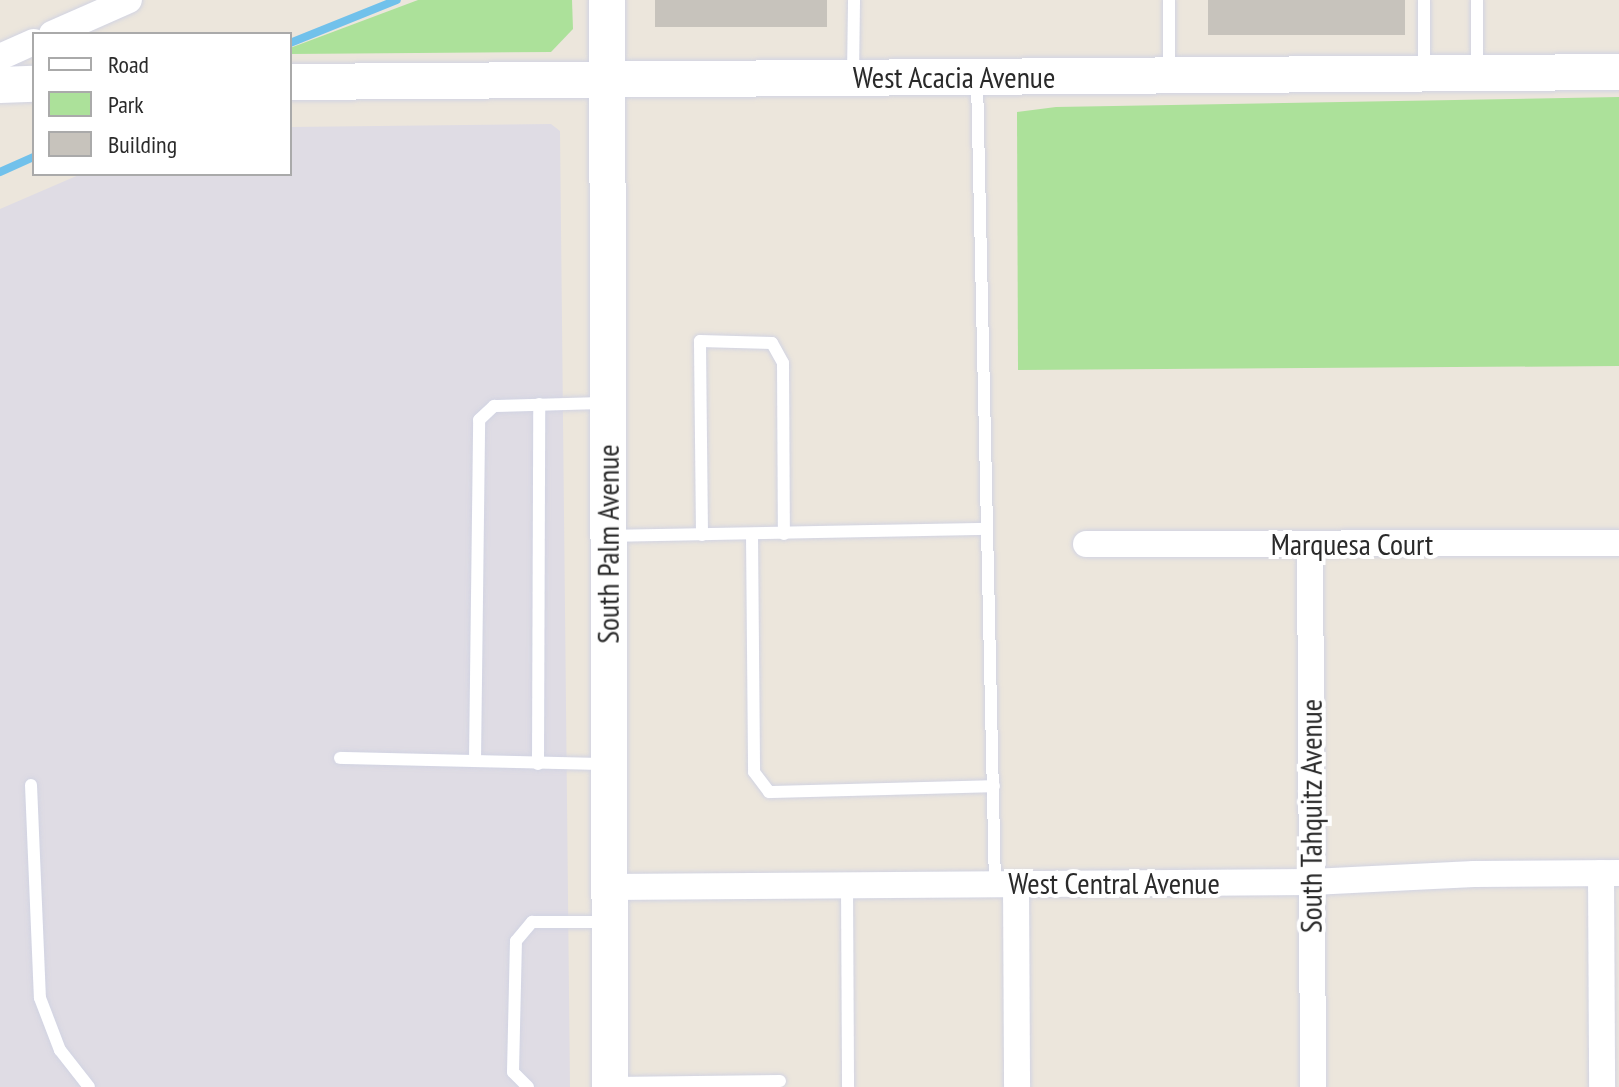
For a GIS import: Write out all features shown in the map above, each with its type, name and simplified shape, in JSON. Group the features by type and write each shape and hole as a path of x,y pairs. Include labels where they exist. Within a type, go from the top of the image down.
{"street":[{"path":"57,32 129,0"},
{"name":"South Palm Avenue","path":"607,0 610,1085"},
{"path":"0,57 32,43"},
{"name":"West Acacia Avenue","path":"292,82 1619,72"},
{"path":"0,85 32,84"},
{"name":"Marquesa Court","path":"1086,544 1619,543"},
{"name":"South Tahquitz Avenue","path":"1310,544 1313,1087"},
{"path":"1602,1087 1610,873"},
{"name":"West Central Avenue","path":"609,904 847,885 1312,882 1610,873"},
{"path":"1005,884 1017,1087"}],"lane":[{"path":"853,78 854,0"},
{"path":"1169,0 1169,75"},
{"path":"1424,0 1425,74"},
{"path":"1477,0 1477,73"},
{"path":"977,77 985,529 994,786 1005,884"},
{"path":"702,535 700,341 772,343 783,363 784,534"},
{"path":"475,761 479,420 494,406 608,403"},
{"path":"538,764 539,404"},
{"path":"608,536 985,529"},
{"path":"752,534 754,772 769,792 994,786"},
{"path":"340,758 609,764"},
{"path":"31,785 40,998 60,1050 89,1087"},
{"path":"847,885 848,1087"},
{"path":"528,1087 513,1072 516,941 532,922 609,904"},
{"path":"610,1085 780,1081"}],"shaded area":[{"path":"551,124 560,131 570,1087 0,1087 0,209 76,176 292,176 292,127"}],"green space":[{"path":"418,0 572,0 573,29 551,52 292,54 292,47"},
{"path":"1619,97 1619,366 1018,370 1017,112 1056,107"}],"building":[{"path":"655,0 827,0 827,27 655,27"},
{"path":"1208,0 1405,0 1405,35 1208,35"}],"waterway":[{"path":"292,42 397,0"},
{"path":"0,172 32,158"}]}
